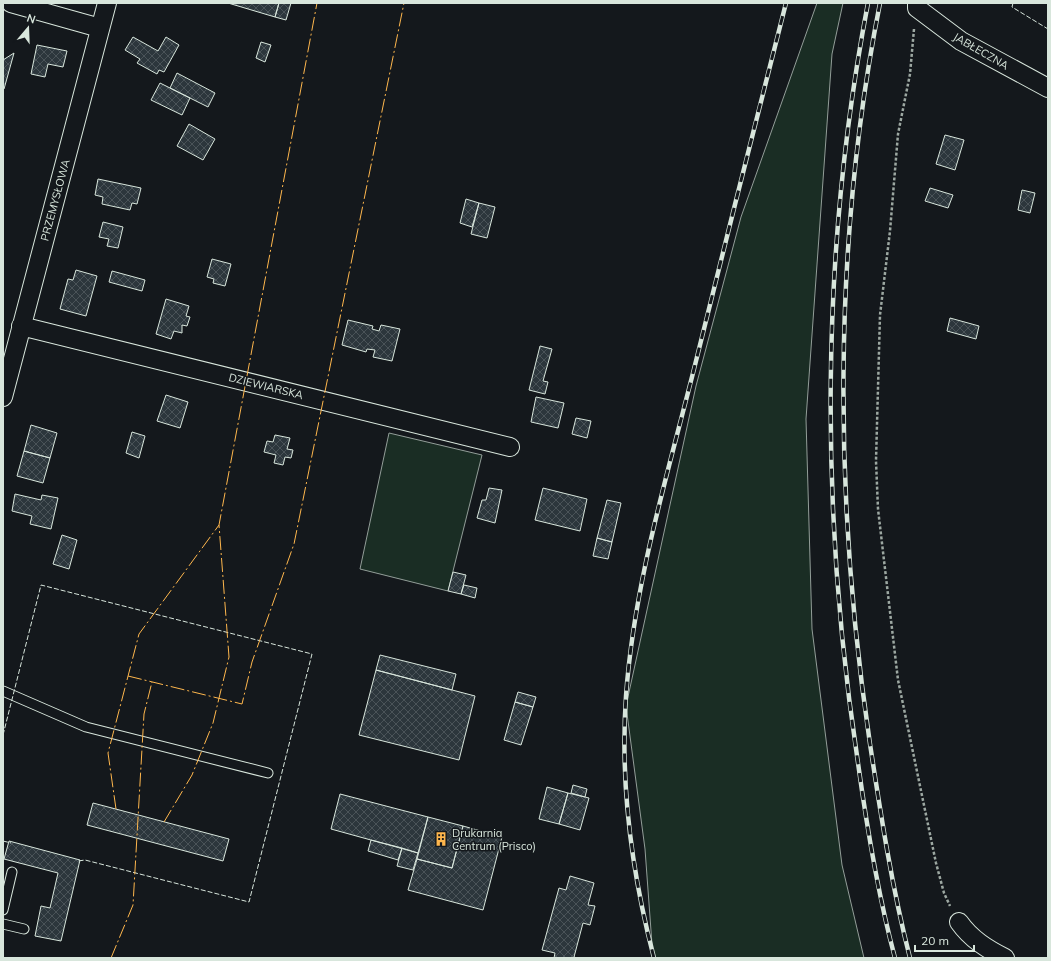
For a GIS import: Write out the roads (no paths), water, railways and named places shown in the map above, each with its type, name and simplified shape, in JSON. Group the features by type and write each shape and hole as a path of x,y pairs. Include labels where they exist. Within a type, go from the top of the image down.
{"street":[{"path":"11,3 100,28"},
{"name":"PRZEMYSŁOWA","path":"3,397 107,3"},
{"name":"JABŁECZNA","path":"917,6 961,41 1048,88"},
{"name":"DZIEWIARSKA","path":"21,326 510,447"},
{"path":"959,922 966,932 986,948 1005,958"}],"lane":[{"path":"3,691 86,727 268,773"},
{"path":"3,910 12,872"},
{"path":"3,924 24,929"}],"railway":[{"path":"654,958 646,926 634,861 626,795 625,729 630,654 644,570 663,487 786,3"},
{"path":"868,3 852,97 841,192 834,287 831,383 832,478 837,574 846,669 858,763 878,886 895,958"},
{"path":"880,3 864,94 853,187 846,280 844,373 845,467 850,560 858,652 870,744 892,879 910,958"}],"place":[{"name":"Drukarnia Centrum (Prisco)","path":"441,839"}]}
